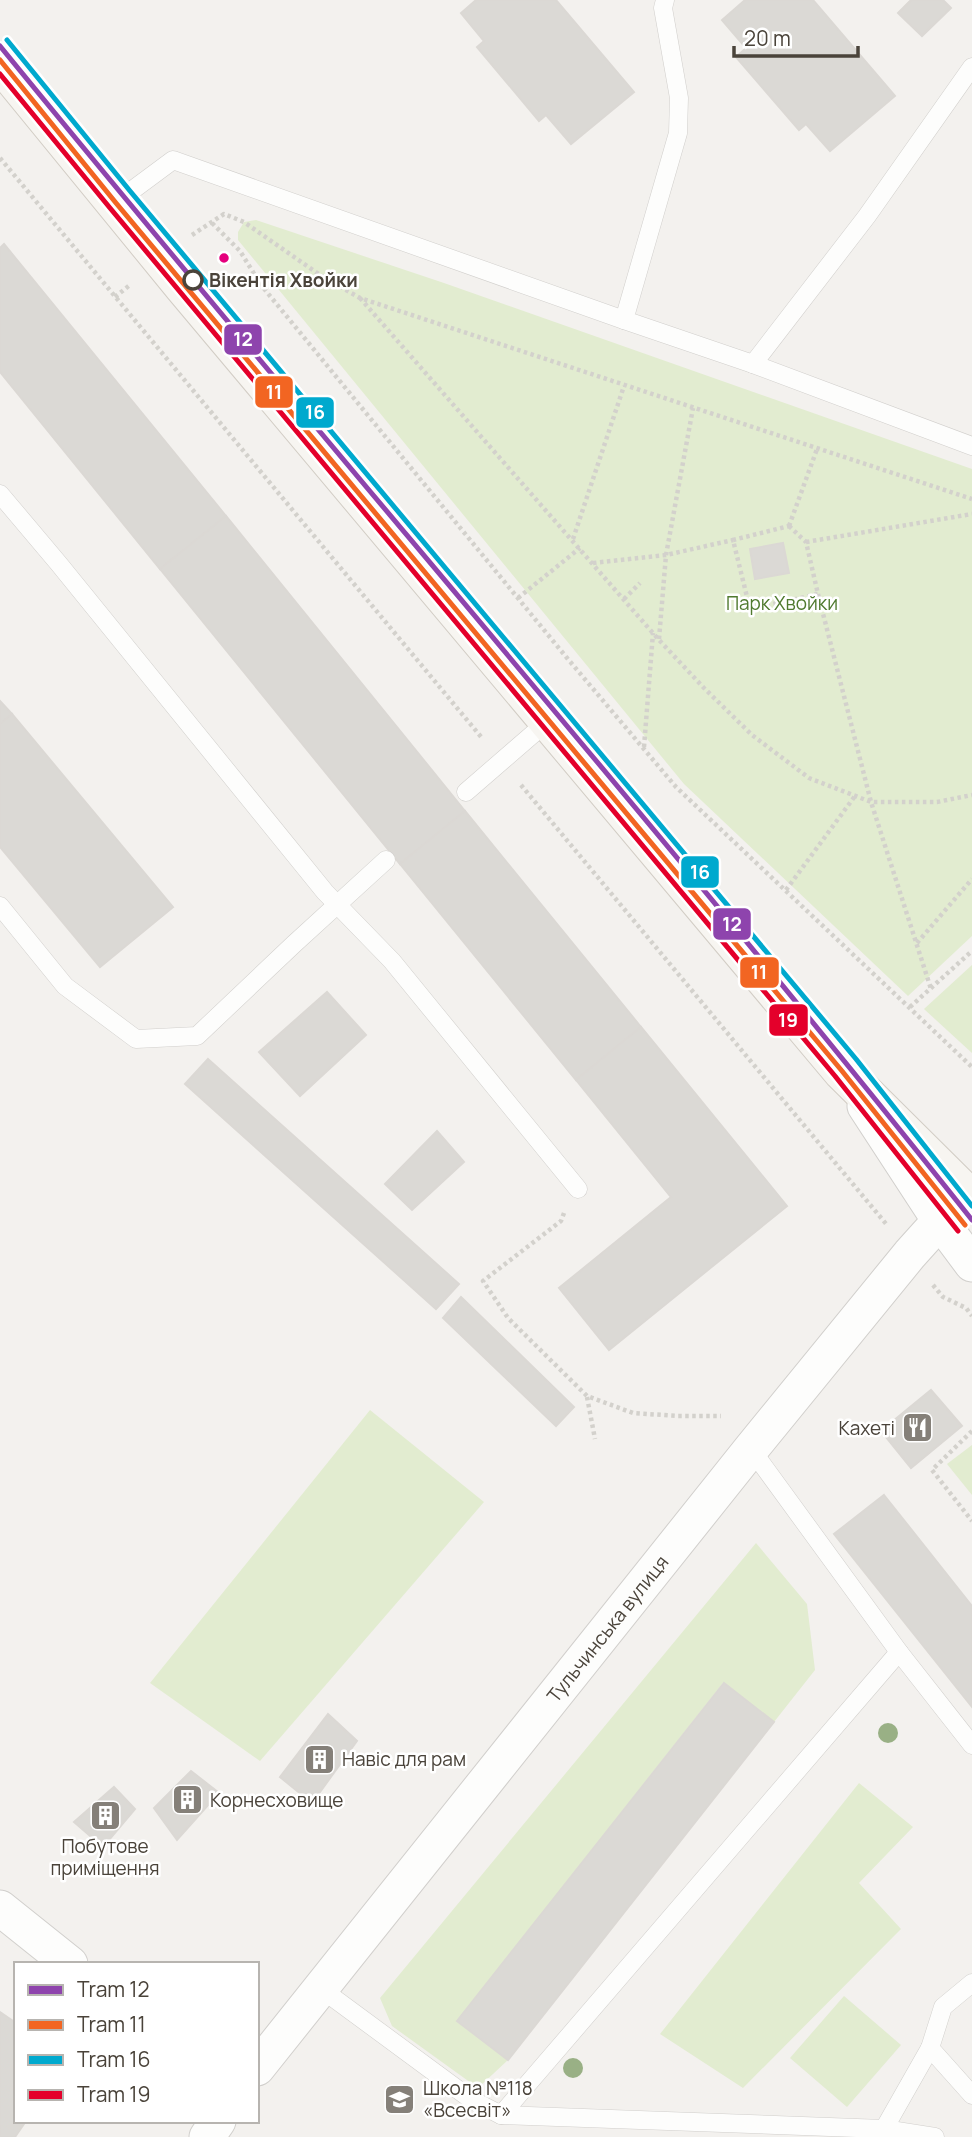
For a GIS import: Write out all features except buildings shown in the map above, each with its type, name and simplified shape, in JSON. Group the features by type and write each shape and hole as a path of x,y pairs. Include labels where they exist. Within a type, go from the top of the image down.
{"main road":[{"path":"0,62 184,287 842,1071 962,1203"}],"street":[{"name":"Тульчинська вулиця","path":"259,2065 751,1449 910,1254 962,1203"},
{"path":"962,1203 972,1264"},
{"path":"0,1908 68,1962"}],"lane":[{"path":"624,320 678,133 679,98 663,8 665,0"},
{"path":"753,364 867,216 972,67"},
{"path":"116,203 173,160 753,364 972,446"},
{"path":"0,494 316,881 392,961 578,1189"},
{"path":"466,792 548,721"},
{"path":"0,906 65,986 136,1040 197,1036 386,860"},
{"path":"751,1449 899,1652 972,1745"},
{"path":"501,2115 899,1652"},
{"path":"884,2129 930,2048 943,2007 972,1983"},
{"path":"320,1987 472,2099 501,2115 884,2129 935,2137"},
{"path":"930,2048 972,2095"}],"path":[{"path":"0,158 943,1297 966,1308 972,1316"},
{"path":"972,499 360,298 320,275 244,222 224,214 212,222 240,251 261,285 676,787 972,1068"},
{"path":"360,298 659,640 752,735 808,778 871,802 937,802 972,795"},
{"path":"573,539 624,386"},
{"path":"659,640 666,555 693,408"},
{"path":"789,526 817,449"},
{"path":"806,542 972,514"},
{"path":"593,563 666,555 789,526"},
{"path":"789,526 806,542 871,802 931,989"},
{"path":"733,540 750,609 818,594"},
{"path":"518,598 580,548"},
{"path":"624,600 640,583"},
{"path":"644,747 653,632"},
{"path":"786,890 855,796"},
{"path":"916,944 972,878"},
{"path":"910,1007 972,951"},
{"path":"549,1154 568,1203 561,1221 483,1280 508,1318 587,1396 633,1413 721,1416"},
{"path":"587,1396 595,1439"},
{"path":"972,1431 932,1470 972,1521"}],"green space":[{"name":"Парк Хвойки","path":"256,220 444,283 972,469 972,936 908,996 684,784 238,240 238,232 244,222"},
{"path":"972,965 972,1053 924,1009"},
{"path":"370,1410 484,1502 260,1761 150,1683"},
{"path":"972,1445 972,1495 947,1464"},
{"path":"756,1543 807,1604 815,1670 774,1722 723,1683 457,2021 508,2060 478,2088 392,2026 380,1998"},
{"path":"859,1783 913,1827 859,1883 901,1929 743,2088 660,2034"},
{"path":"844,1996 901,2045 847,2107 790,2058"}],"tram line":[{"name":"16","path":"7,40 130,191 856,1059 972,1206"},
{"name":"12","path":"0,46 732,924 972,1220"},
{"name":"11","path":"0,60 116,203 842,1071 965,1225"},
{"name":"19","path":"0,74 835,1076 958,1231"}],"place":[{"name":"Вікентія Хвойки","path":"193,280"},
{"name":"Кахеті","path":"918,1428"},
{"name":"Навіс для рам","path":"319,1759"},
{"name":"Корнесховище","path":"187,1800"},
{"name":"Побутове приміщення","path":"105,1815"},
{"name":"Школа №118 «Всесвіт»","path":"400,2099"}]}
